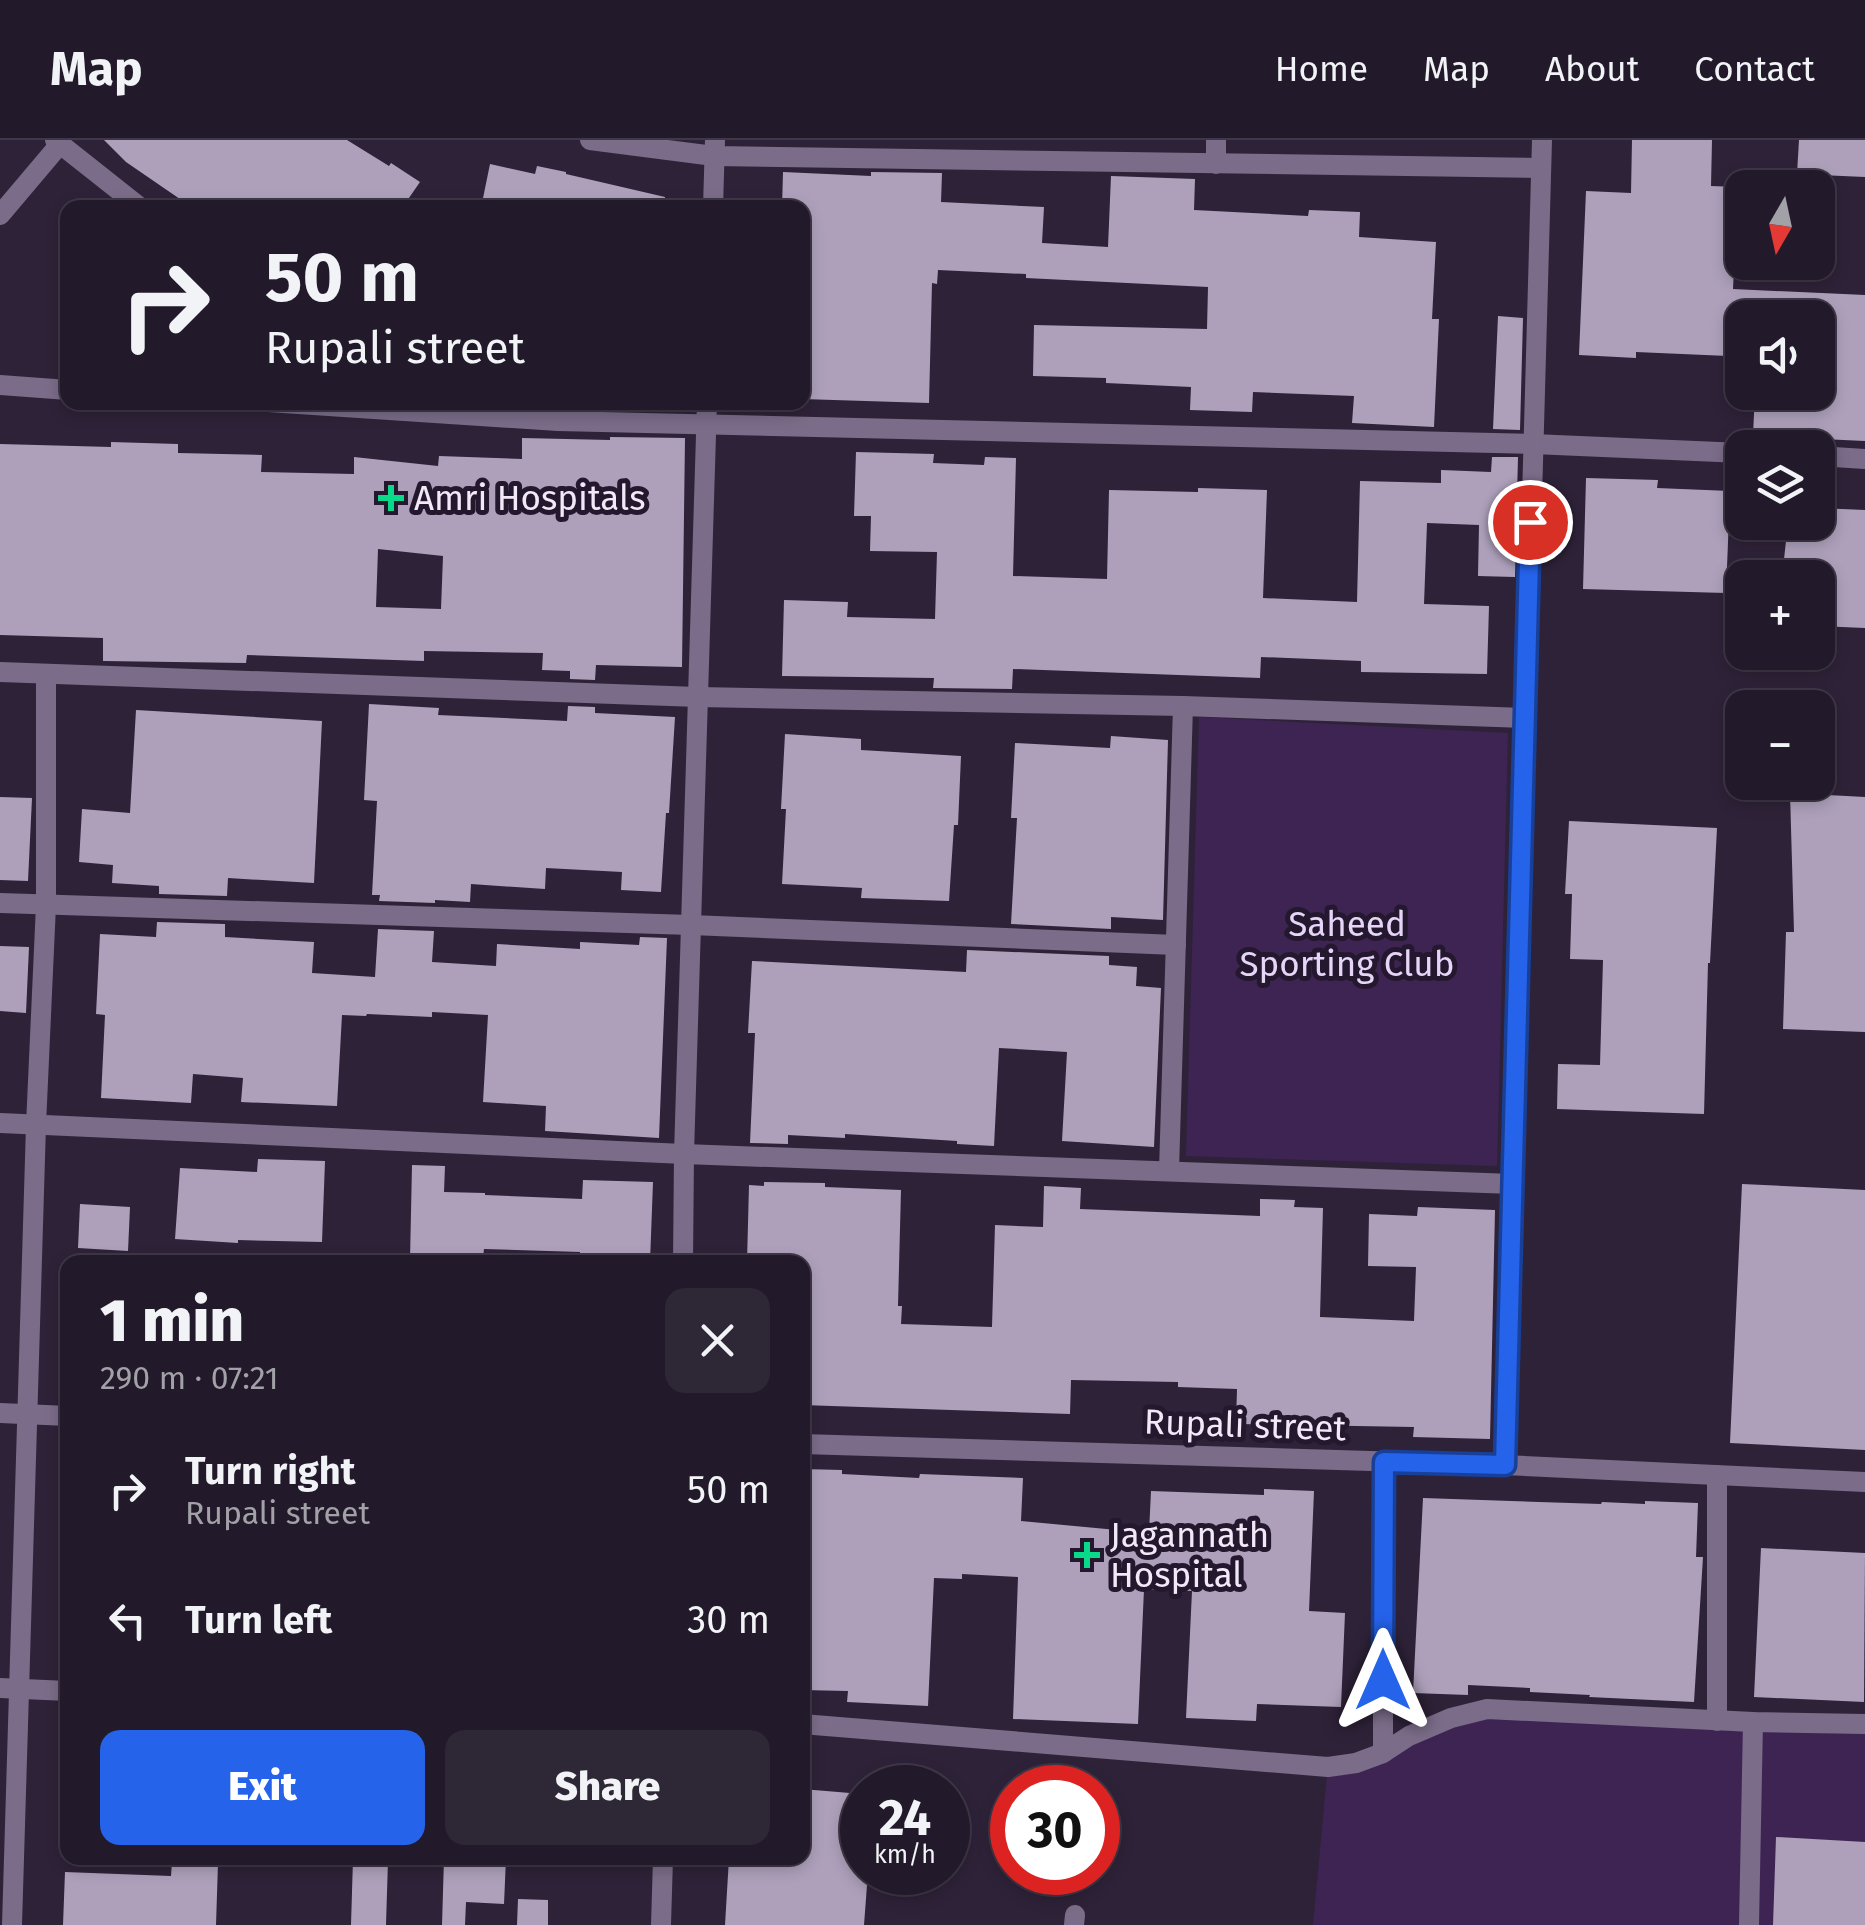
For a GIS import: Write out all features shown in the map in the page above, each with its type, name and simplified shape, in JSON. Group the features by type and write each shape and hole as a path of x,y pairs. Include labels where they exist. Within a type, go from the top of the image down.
{"street":[{"path":"590,140 714,148 1216,164 1541,168"},
{"path":"1216,140 1216,164"},
{"path":"1505,1465 1542,140"},
{"path":"0,215 58,142 131,200"},
{"path":"712,200 714,148"},
{"path":"0,385 60,389"},
{"path":"390,410 558,421 706,413 1725,452"},
{"path":"535,410 558,421"},
{"path":"683,1255 706,413"},
{"path":"1835,457 1865,458"},
{"path":"0,672 698,697 1183,706 1525,718"},
{"path":"12,1925 9,1688 29,1415 46,904 46,675"},
{"path":"1169,1171 1183,706"},
{"path":"0,903 1176,945"},
{"path":"0,1123 684,1154 1512,1184"},
{"path":"0,1413 60,1416"},
{"name":"Rupali street","path":"810,1444 1505,1465 1865,1482"},
{"path":"1383,1753 1384,1462"},
{"path":"1717,1475 1717,1721"},
{"path":"9,1688 60,1690"},
{"path":"810,1725 1328,1767 1356,1763 1452,1718 1488,1710 1865,1724"},
{"path":"1749,1925 1752,1722"},
{"path":"661,1925 663,1865"}],"green space":[{"name":"Saheed Sporting Club","path":"1199,717 1508,733 1497,1166 1186,1156"},
{"path":"1485,1718 1744,1731 1743,1925 1313,1925 1327,1775 1398,1753 1445,1729"},
{"path":"1757,1727 1865,1728 1865,1925 1753,1925"}],"building":[{"path":"104,140 347,140 420,182 408,200 181,200 126,162"},
{"path":"1632,140 1712,140 1711,186 1725,187 1725,280 1733,280 1733,289 1865,295 1865,441 1835,440 1835,430 1753,430 1754,410 1835,410 1835,300 1725,300 1725,356 1636,352 1636,358 1579,355 1586,191 1631,193"},
{"path":"1799,140 1865,140 1865,177 1835,176 1835,170 1797,170"},
{"path":"490,164 535,174 537,166 665,197 665,200 483,200"},
{"path":"783,172 871,176 871,172 942,173 941,202 1044,207 1042,243 1108,247 1111,176 1195,179 1194,210 1308,216 1309,210 1360,212 1359,237 1436,242 1432,319 1439,319 1434,427 1352,423 1354,396 1253,392 1252,412 1190,410 1191,387 1106,383 1106,378 1033,376 1034,325 1207,329 1208,287 938,270 937,284 932,283 929,403 810,399 810,200 782,200"},
{"path":"1498,316 1523,318 1520,430 1493,429"},
{"path":"522,438 685,438 682,667 596,665 595,680 570,679 570,671 542,670 543,653 424,651 424,661 247,655 246,663 103,661 103,638 0,635 0,444 178,444 178,453 262,455 261,472 354,474 354,457 438,466 439,456 522,459","holes":["378,549 443,556 441,609 376,607"]},
{"path":"856,452 934,454 933,463 984,465 985,457 1016,458 1013,576 1107,579 1109,490 1267,490 1263,598 1357,602 1360,481 1441,483 1441,470 1491,472 1492,457 1518,457 1515,577 1478,576 1479,525 1427,523 1424,604 1489,606 1487,674 1361,672 1361,661 1261,657 1260,678 1013,669 1012,689 933,688 934,678 782,676 784,600 848,602 847,617 935,619 937,552 870,551 871,516 854,516"},
{"path":"1586,478 1658,480 1657,488 1725,491 1725,540 1728,540 1725,593 1583,589"},
{"path":"1835,509 1865,510 1865,628 1835,627 1835,560 1784,560 1786,540 1835,540"},
{"path":"369,704 439,708 438,715 567,721 568,706 595,707 595,713 675,717 661,892 621,890 622,872 546,868 545,889 471,884 470,902 379,901 380,895 372,895 377,801 364,800"},
{"path":"136,710 322,721 314,883 228,878 227,896 159,894 159,886 112,883 113,865 79,862 82,809 130,813"},
{"path":"785,734 861,739 861,750 961,756 949,901 861,898 862,888 782,884"},
{"path":"1111,736 1168,740 1163,920 1111,917 1111,929 1011,924 1017,818 1011,818 1015,743 1110,748"},
{"path":"0,797 32,798 28,881 0,880"},
{"path":"1865,797 1865,1032 1783,1029 1786,932 1794,932 1790,800"},
{"path":"1569,821 1717,828 1704,1114 1557,1109 1558,1064 1600,1065 1603,960 1570,959 1572,894 1565,894"},
{"path":"157,922 225,924 225,937 314,942 312,973 375,977 378,929 434,931 432,962 496,966 497,944 580,949 580,942 639,945 640,937 667,938 659,1138 545,1131 546,1106 483,1102 488,1015 342,1015 337,1106 241,1102 243,1078 193,1074 191,1103 101,1098 105,1015 96,1014 100,934 156,937"},
{"path":"0,946 29,947 26,1013 0,1011"},
{"path":"967,950 1109,956 1109,965 1137,967 1136,986 1161,988 1154,1147 1062,1141 1067,1052 999,1048 994,1146 845,1134 845,1138 788,1135 788,1144 750,1143 755,1033 748,1033 752,961 966,972"},
{"path":"258,1159 325,1161 322,1242 175,1239 180,1168 257,1172"},
{"path":"412,1165 445,1166 444,1192 485,1195 582,1199 583,1180 653,1182 650,1255 484,1249 483,1255 410,1255"},
{"path":"764,1182 825,1183 825,1187 901,1190 901,1324 992,1327 995,1225 1043,1227 1044,1186 1081,1188 1080,1209 1260,1216 1260,1199 1295,1200 1294,1207 1323,1208 1320,1317 1414,1321 1416,1267 1368,1266 1369,1214 1417,1216 1418,1207 1495,1210 1490,1439 1413,1437 1414,1427 1236,1424 1237,1389 1178,1387 1178,1382 1071,1380 1070,1414 810,1405 810,1255 747,1255 749,1185 764,1186"},
{"path":"1742,1184 1865,1190 1865,1450 1730,1443"},
{"path":"80,1204 130,1207 128,1251 78,1248"},
{"path":"810,1469 919,1478 920,1474 1023,1478 1021,1521 1149,1533 1151,1491 1264,1495 1264,1489 1314,1491 1309,1611 1345,1613 1341,1707 1257,1704 1256,1721 1186,1718 1192,1591 1144,1589 1138,1724 1013,1719 1018,1577 962,1574 962,1579 934,1578 928,1706 847,1702 848,1691 810,1690"},
{"path":"1423,1498 1698,1503 1696,1557 1703,1557 1694,1702 1468,1685 1468,1695 1413,1693"},
{"path":"1761,1548 1865,1553 1864,1702 1754,1697"},
{"path":"810,1790 840,1792 840,1895 866,1895 864,1925 725,1925 729,1865 810,1865"},
{"path":"1776,1837 1865,1842 1865,1925 1773,1925"},
{"path":"172,1865 218,1865 216,1925 63,1925 65,1872 171,1876"},
{"path":"353,1865 388,1865 386,1925 351,1925"},
{"path":"444,1865 506,1865 504,1904 466,1902 465,1925 442,1925"},
{"path":"518,1899 548,1900 548,1925 517,1925"}],"place":[{"name":"Amri Hospitals","path":"391,498"},
{"name":"Jagannath Hospital","path":"1087,1555"}],"route":[{"path":"1383,1680 1384,1462 1505,1465 1530,522"}]}
